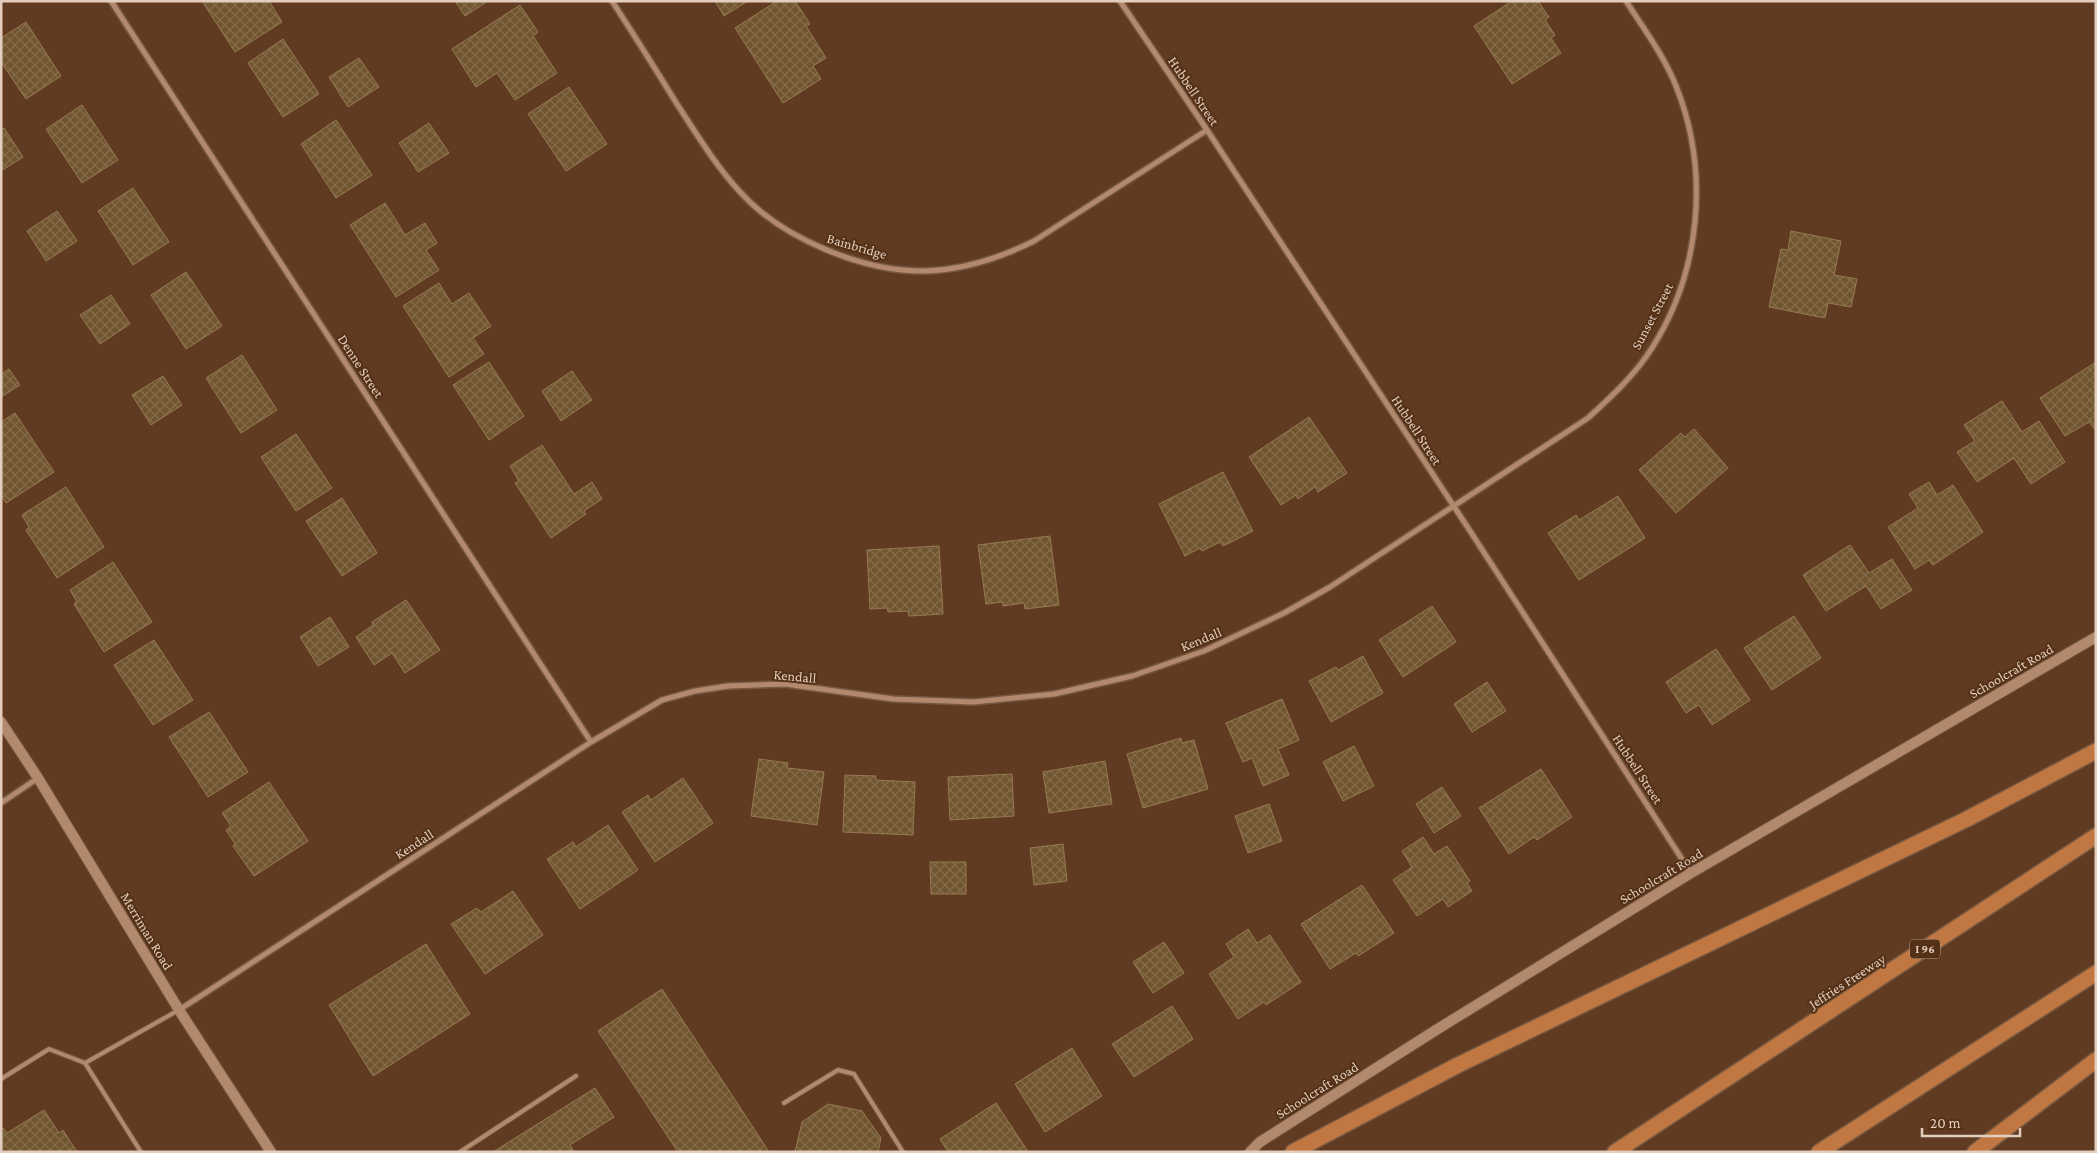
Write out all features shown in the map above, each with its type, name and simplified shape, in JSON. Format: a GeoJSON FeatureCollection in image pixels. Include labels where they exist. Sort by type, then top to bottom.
{"type":"FeatureCollection","features":[{"type":"Feature","properties":{"kind":"highway"},"geometry":{"type":"LineString","coordinates":[[1293,1152],[1458,1065],[1967,819],[2096,751]]}},
{"type":"Feature","properties":{"kind":"highway","name":"Jeffries Freeway"},"geometry":{"type":"LineString","coordinates":[[1615,1152],[2096,836]]}},
{"type":"Feature","properties":{"kind":"highway"},"geometry":{"type":"LineString","coordinates":[[1819,1152],[2096,972]]}},
{"type":"Feature","properties":{"kind":"highway"},"geometry":{"type":"LineString","coordinates":[[1975,1152],[2096,1060]]}},
{"type":"Feature","properties":{"kind":"main road","name":"Schoolcraft Road"},"geometry":{"type":"LineString","coordinates":[[1250,1152],[1260,1142],[1436,1030],[1691,873],[2096,637]]}},
{"type":"Feature","properties":{"kind":"main road","name":"Merriman Road"},"geometry":{"type":"LineString","coordinates":[[1,722],[38,778],[179,1010],[271,1152]]}},
{"type":"Feature","properties":{"kind":"street","name":"Denne Street"},"geometry":{"type":"LineString","coordinates":[[111,1],[591,742]]}},
{"type":"Feature","properties":{"kind":"street","name":"Bainbridge"},"geometry":{"type":"LineString","coordinates":[[612,1],[710,156],[742,195],[781,226],[807,242],[832,253],[878,266],[925,271],[973,265],[1009,254],[1034,241],[1207,130]]}},
{"type":"Feature","properties":{"kind":"street","name":"Hubbell Street"},"geometry":{"type":"LineString","coordinates":[[1120,1],[1453,505],[1691,873]]}},
{"type":"Feature","properties":{"kind":"street","name":"Sunset Street"},"geometry":{"type":"LineString","coordinates":[[1453,505],[1588,418],[1619,389],[1652,348],[1676,301],[1684,279],[1693,241],[1697,188],[1695,157],[1689,126],[1676,86],[1662,56],[1626,1]]}},
{"type":"Feature","properties":{"kind":"street","name":"Kendall"},"geometry":{"type":"LineString","coordinates":[[179,1010],[591,742],[662,700],[695,691],[728,686],[785,684],[893,700],[974,702],[1054,694],[1132,676],[1204,651],[1284,613],[1330,586],[1453,505]]}},
{"type":"Feature","properties":{"kind":"street"},"geometry":{"type":"LineString","coordinates":[[1,803],[38,778]]}},
{"type":"Feature","properties":{"kind":"lane"},"geometry":{"type":"LineString","coordinates":[[85,1063],[179,1010]]}},
{"type":"Feature","properties":{"kind":"lane"},"geometry":{"type":"LineString","coordinates":[[1,1079],[49,1049],[85,1063],[140,1152]]}},
{"type":"Feature","properties":{"kind":"lane"},"geometry":{"type":"LineString","coordinates":[[784,1103],[838,1070],[854,1074],[903,1152]]}},
{"type":"Feature","properties":{"kind":"lane"},"geometry":{"type":"LineString","coordinates":[[460,1152],[576,1076]]}},
{"type":"Feature","properties":{"kind":"building"},"geometry":{"type":"Polygon","coordinates":[[[202,1],[269,1],[282,22],[235,52],[202,1]]]}},
{"type":"Feature","properties":{"kind":"building"},"geometry":{"type":"Polygon","coordinates":[[[455,1],[488,1],[465,16],[455,1]]]}},
{"type":"Feature","properties":{"kind":"building"},"geometry":{"type":"Polygon","coordinates":[[[715,1],[748,1],[724,16],[715,1]]]}},
{"type":"Feature","properties":{"kind":"building"},"geometry":{"type":"Polygon","coordinates":[[[777,1],[795,1],[810,24],[806,26],[826,58],[813,66],[821,79],[783,103],[735,28],[777,1]]]}},
{"type":"Feature","properties":{"kind":"building"},"geometry":{"type":"Polygon","coordinates":[[[1512,1],[1538,1],[1549,17],[1545,20],[1555,35],[1551,38],[1561,53],[1512,84],[1474,26],[1512,1]]]}},
{"type":"Feature","properties":{"kind":"building"},"geometry":{"type":"Polygon","coordinates":[[[520,5],[538,32],[533,36],[557,73],[515,100],[497,73],[476,87],[452,49],[520,5]]]}},
{"type":"Feature","properties":{"kind":"building"},"geometry":{"type":"Polygon","coordinates":[[[26,22],[61,76],[26,99],[1,62],[1,38],[26,22]]]}},
{"type":"Feature","properties":{"kind":"building"},"geometry":{"type":"Polygon","coordinates":[[[283,39],[319,94],[283,117],[248,63],[283,39]]]}},
{"type":"Feature","properties":{"kind":"building"},"geometry":{"type":"Polygon","coordinates":[[[359,58],[379,87],[348,107],[329,77],[359,58]]]}},
{"type":"Feature","properties":{"kind":"building"},"geometry":{"type":"Polygon","coordinates":[[[569,87],[607,144],[566,171],[528,114],[569,87]]]}},
{"type":"Feature","properties":{"kind":"building"},"geometry":{"type":"Polygon","coordinates":[[[82,105],[118,160],[82,183],[46,129],[82,105]]]}},
{"type":"Feature","properties":{"kind":"building"},"geometry":{"type":"Polygon","coordinates":[[[336,120],[372,175],[336,198],[301,144],[336,120]]]}},
{"type":"Feature","properties":{"kind":"building"},"geometry":{"type":"Polygon","coordinates":[[[429,123],[449,153],[418,172],[399,143],[429,123]]]}},
{"type":"Feature","properties":{"kind":"building"},"geometry":{"type":"Polygon","coordinates":[[[4,128],[23,157],[1,171],[1,129],[4,128]]]}},
{"type":"Feature","properties":{"kind":"building"},"geometry":{"type":"Polygon","coordinates":[[[133,188],[169,242],[133,265],[98,211],[133,188]]]}},
{"type":"Feature","properties":{"kind":"building"},"geometry":{"type":"Polygon","coordinates":[[[385,203],[405,235],[425,223],[437,243],[426,250],[439,270],[396,297],[350,225],[385,203]]]}},
{"type":"Feature","properties":{"kind":"building"},"geometry":{"type":"Polygon","coordinates":[[[57,211],[77,241],[46,261],[27,231],[57,211]]]}},
{"type":"Feature","properties":{"kind":"building"},"geometry":{"type":"Polygon","coordinates":[[[1791,231],[1841,241],[1834,275],[1857,279],[1851,307],[1828,303],[1825,318],[1769,307],[1781,249],[1788,250],[1791,231]]]}},
{"type":"Feature","properties":{"kind":"building"},"geometry":{"type":"Polygon","coordinates":[[[186,272],[222,326],[186,349],[151,295],[186,272]]]}},
{"type":"Feature","properties":{"kind":"building"},"geometry":{"type":"Polygon","coordinates":[[[439,283],[452,304],[469,293],[491,326],[473,338],[484,354],[449,377],[403,306],[439,283]]]}},
{"type":"Feature","properties":{"kind":"building"},"geometry":{"type":"Polygon","coordinates":[[[111,295],[130,324],[100,344],[80,315],[111,295]]]}},
{"type":"Feature","properties":{"kind":"building"},"geometry":{"type":"Polygon","coordinates":[[[242,355],[277,410],[241,433],[206,378],[242,355]]]}},
{"type":"Feature","properties":{"kind":"building"},"geometry":{"type":"Polygon","coordinates":[[[489,362],[524,416],[489,440],[453,385],[489,362]]]}},
{"type":"Feature","properties":{"kind":"building"},"geometry":{"type":"Polygon","coordinates":[[[2096,362],[2096,431],[2089,422],[2065,436],[2040,398],[2096,362]]]}},
{"type":"Feature","properties":{"kind":"building"},"geometry":{"type":"Polygon","coordinates":[[[9,369],[20,385],[1,397],[1,374],[9,369]]]}},
{"type":"Feature","properties":{"kind":"building"},"geometry":{"type":"Polygon","coordinates":[[[572,371],[592,400],[561,421],[542,391],[572,371]]]}},
{"type":"Feature","properties":{"kind":"building"},"geometry":{"type":"Polygon","coordinates":[[[163,376],[182,405],[151,425],[132,395],[163,376]]]}},
{"type":"Feature","properties":{"kind":"building"},"geometry":{"type":"Polygon","coordinates":[[[2002,401],[2022,432],[2039,421],[2065,462],[2031,484],[2014,458],[1977,482],[1957,452],[1975,441],[1964,425],[2002,401]]]}},
{"type":"Feature","properties":{"kind":"building"},"geometry":{"type":"Polygon","coordinates":[[[15,413],[54,472],[6,503],[1,495],[1,422],[15,413]]]}},
{"type":"Feature","properties":{"kind":"building"},"geometry":{"type":"Polygon","coordinates":[[[1309,417],[1347,473],[1318,492],[1315,487],[1298,499],[1296,495],[1281,505],[1249,457],[1309,417]]]}},
{"type":"Feature","properties":{"kind":"building"},"geometry":{"type":"Polygon","coordinates":[[[1694,429],[1728,468],[1676,513],[1639,470],[1681,433],[1685,437],[1694,429]]]}},
{"type":"Feature","properties":{"kind":"building"},"geometry":{"type":"Polygon","coordinates":[[[296,434],[332,488],[296,511],[261,457],[296,434]]]}},
{"type":"Feature","properties":{"kind":"building"},"geometry":{"type":"Polygon","coordinates":[[[542,445],[574,494],[592,482],[602,499],[584,511],[586,514],[551,538],[515,483],[519,481],[510,466],[542,445]]]}},
{"type":"Feature","properties":{"kind":"building"},"geometry":{"type":"Polygon","coordinates":[[[1223,472],[1253,531],[1223,546],[1220,542],[1202,551],[1200,548],[1185,556],[1159,504],[1223,472]]]}},
{"type":"Feature","properties":{"kind":"building"},"geometry":{"type":"Polygon","coordinates":[[[1929,482],[1937,495],[1953,485],[1983,532],[1933,565],[1929,560],[1915,569],[1888,527],[1918,508],[1909,494],[1929,482]]]}},
{"type":"Feature","properties":{"kind":"building"},"geometry":{"type":"Polygon","coordinates":[[[66,487],[104,547],[57,578],[26,530],[29,527],[22,515],[66,487]]]}},
{"type":"Feature","properties":{"kind":"building"},"geometry":{"type":"Polygon","coordinates":[[[1618,496],[1645,538],[1579,580],[1548,533],[1576,515],[1579,520],[1618,496]]]}},
{"type":"Feature","properties":{"kind":"building"},"geometry":{"type":"Polygon","coordinates":[[[342,498],[377,553],[342,576],[306,521],[342,498]]]}},
{"type":"Feature","properties":{"kind":"building"},"geometry":{"type":"Polygon","coordinates":[[[1050,536],[1059,605],[1025,609],[1024,603],[1003,606],[1003,602],[986,604],[978,545],[1050,536]]]}},
{"type":"Feature","properties":{"kind":"building"},"geometry":{"type":"Polygon","coordinates":[[[1850,545],[1869,573],[1892,559],[1912,590],[1881,609],[1866,586],[1826,611],[1803,575],[1850,545]]]}},
{"type":"Feature","properties":{"kind":"building"},"geometry":{"type":"Polygon","coordinates":[[[939,546],[943,614],[909,616],[908,611],[888,612],[887,608],[870,609],[867,550],[939,546]]]}},
{"type":"Feature","properties":{"kind":"building"},"geometry":{"type":"Polygon","coordinates":[[[113,562],[152,622],[104,652],[74,604],[77,602],[70,590],[113,562]]]}},
{"type":"Feature","properties":{"kind":"building"},"geometry":{"type":"Polygon","coordinates":[[[406,600],[440,650],[405,673],[392,653],[374,665],[356,637],[373,625],[372,622],[406,600]]]}},
{"type":"Feature","properties":{"kind":"building"},"geometry":{"type":"Polygon","coordinates":[[[1432,606],[1456,642],[1403,677],[1379,640],[1432,606]]]}},
{"type":"Feature","properties":{"kind":"building"},"geometry":{"type":"Polygon","coordinates":[[[1794,616],[1821,658],[1772,690],[1744,648],[1794,616]]]}},
{"type":"Feature","properties":{"kind":"building"},"geometry":{"type":"Polygon","coordinates":[[[330,617],[349,647],[318,666],[300,637],[330,617]]]}},
{"type":"Feature","properties":{"kind":"building"},"geometry":{"type":"Polygon","coordinates":[[[154,640],[193,700],[153,725],[114,665],[154,640]]]}},
{"type":"Feature","properties":{"kind":"building"},"geometry":{"type":"Polygon","coordinates":[[[1716,649],[1750,700],[1712,725],[1699,705],[1686,713],[1666,682],[1716,649]]]}},
{"type":"Feature","properties":{"kind":"building"},"geometry":{"type":"Polygon","coordinates":[[[1363,656],[1383,693],[1331,722],[1309,681],[1336,667],[1338,670],[1363,656]]]}},
{"type":"Feature","properties":{"kind":"building"},"geometry":{"type":"Polygon","coordinates":[[[1487,682],[1506,711],[1472,732],[1454,704],[1487,682]]]}},
{"type":"Feature","properties":{"kind":"building"},"geometry":{"type":"Polygon","coordinates":[[[1282,699],[1299,740],[1278,749],[1289,775],[1263,786],[1252,758],[1243,762],[1226,723],[1282,699]]]}},
{"type":"Feature","properties":{"kind":"building"},"geometry":{"type":"Polygon","coordinates":[[[209,712],[248,772],[208,797],[169,737],[209,712]]]}},
{"type":"Feature","properties":{"kind":"building"},"geometry":{"type":"Polygon","coordinates":[[[1181,738],[1182,743],[1194,740],[1208,789],[1143,808],[1127,754],[1181,738]]]}},
{"type":"Feature","properties":{"kind":"building"},"geometry":{"type":"Polygon","coordinates":[[[1354,746],[1374,786],[1343,801],[1323,762],[1354,746]]]}},
{"type":"Feature","properties":{"kind":"building"},"geometry":{"type":"Polygon","coordinates":[[[759,759],[788,763],[787,768],[824,772],[817,825],[751,816],[759,759]]]}},
{"type":"Feature","properties":{"kind":"building"},"geometry":{"type":"Polygon","coordinates":[[[1105,761],[1112,804],[1049,813],[1043,772],[1105,761]]]}},
{"type":"Feature","properties":{"kind":"building"},"geometry":{"type":"Polygon","coordinates":[[[1541,769],[1572,817],[1537,840],[1534,837],[1509,854],[1479,808],[1541,769]]]}},
{"type":"Feature","properties":{"kind":"building"},"geometry":{"type":"Polygon","coordinates":[[[1012,774],[1014,816],[950,820],[948,777],[1012,774]]]}},
{"type":"Feature","properties":{"kind":"building"},"geometry":{"type":"Polygon","coordinates":[[[845,775],[876,776],[875,780],[915,782],[913,835],[843,832],[845,775]]]}},
{"type":"Feature","properties":{"kind":"building"},"geometry":{"type":"Polygon","coordinates":[[[683,778],[713,823],[655,862],[622,812],[648,795],[651,800],[683,778]]]}},
{"type":"Feature","properties":{"kind":"building"},"geometry":{"type":"Polygon","coordinates":[[[269,782],[308,841],[254,876],[233,846],[235,844],[226,830],[231,826],[222,813],[269,782]]]}},
{"type":"Feature","properties":{"kind":"building"},"geometry":{"type":"Polygon","coordinates":[[[1442,787],[1461,816],[1434,833],[1416,804],[1442,787]]]}},
{"type":"Feature","properties":{"kind":"building"},"geometry":{"type":"Polygon","coordinates":[[[1269,804],[1282,841],[1248,853],[1235,816],[1269,804]]]}},
{"type":"Feature","properties":{"kind":"building"},"geometry":{"type":"Polygon","coordinates":[[[608,825],[638,870],[580,909],[547,859],[573,842],[576,847],[608,825]]]}},
{"type":"Feature","properties":{"kind":"building"},"geometry":{"type":"Polygon","coordinates":[[[1423,837],[1434,854],[1447,846],[1470,881],[1467,883],[1472,891],[1448,907],[1443,899],[1417,916],[1393,880],[1412,867],[1402,851],[1423,837]]]}},
{"type":"Feature","properties":{"kind":"building"},"geometry":{"type":"Polygon","coordinates":[[[1063,844],[1067,881],[1034,885],[1030,848],[1063,844]]]}},
{"type":"Feature","properties":{"kind":"building"},"geometry":{"type":"Polygon","coordinates":[[[930,862],[966,862],[966,894],[931,894],[930,862]]]}},
{"type":"Feature","properties":{"kind":"building"},"geometry":{"type":"Polygon","coordinates":[[[1362,885],[1394,933],[1358,956],[1356,953],[1330,969],[1301,924],[1362,885]]]}},
{"type":"Feature","properties":{"kind":"building"},"geometry":{"type":"Polygon","coordinates":[[[513,891],[543,935],[485,974],[451,924],[477,908],[481,912],[513,891]]]}},
{"type":"Feature","properties":{"kind":"building"},"geometry":{"type":"Polygon","coordinates":[[[1248,929],[1257,943],[1270,935],[1301,982],[1266,1005],[1264,1002],[1238,1019],[1209,974],[1234,957],[1226,944],[1248,929]]]}},
{"type":"Feature","properties":{"kind":"building"},"geometry":{"type":"Polygon","coordinates":[[[1164,942],[1184,973],[1153,993],[1133,962],[1164,942]]]}},
{"type":"Feature","properties":{"kind":"building"},"geometry":{"type":"Polygon","coordinates":[[[426,944],[470,1014],[373,1076],[329,1005],[426,944]]]}},
{"type":"Feature","properties":{"kind":"building"},"geometry":{"type":"Polygon","coordinates":[[[662,989],[769,1152],[678,1152],[598,1031],[662,989]]]}},
{"type":"Feature","properties":{"kind":"building"},"geometry":{"type":"Polygon","coordinates":[[[1172,1006],[1193,1039],[1134,1077],[1112,1044],[1172,1006]]]}},
{"type":"Feature","properties":{"kind":"building"},"geometry":{"type":"Polygon","coordinates":[[[1072,1048],[1102,1096],[1045,1132],[1015,1084],[1072,1048]]]}},
{"type":"Feature","properties":{"kind":"building"},"geometry":{"type":"Polygon","coordinates":[[[595,1088],[614,1117],[570,1145],[574,1152],[493,1152],[595,1088]]]}},
{"type":"Feature","properties":{"kind":"building"},"geometry":{"type":"Polygon","coordinates":[[[996,1103],[1027,1150],[1024,1152],[948,1152],[940,1139],[996,1103]]]}},
{"type":"Feature","properties":{"kind":"building"},"geometry":{"type":"Polygon","coordinates":[[[828,1104],[862,1111],[881,1138],[878,1152],[795,1152],[802,1122],[828,1104]]]}},
{"type":"Feature","properties":{"kind":"building"},"geometry":{"type":"Polygon","coordinates":[[[44,1110],[59,1133],[63,1130],[77,1152],[1,1152],[1,1130],[3,1128],[7,1133],[44,1110]]]}}]}
